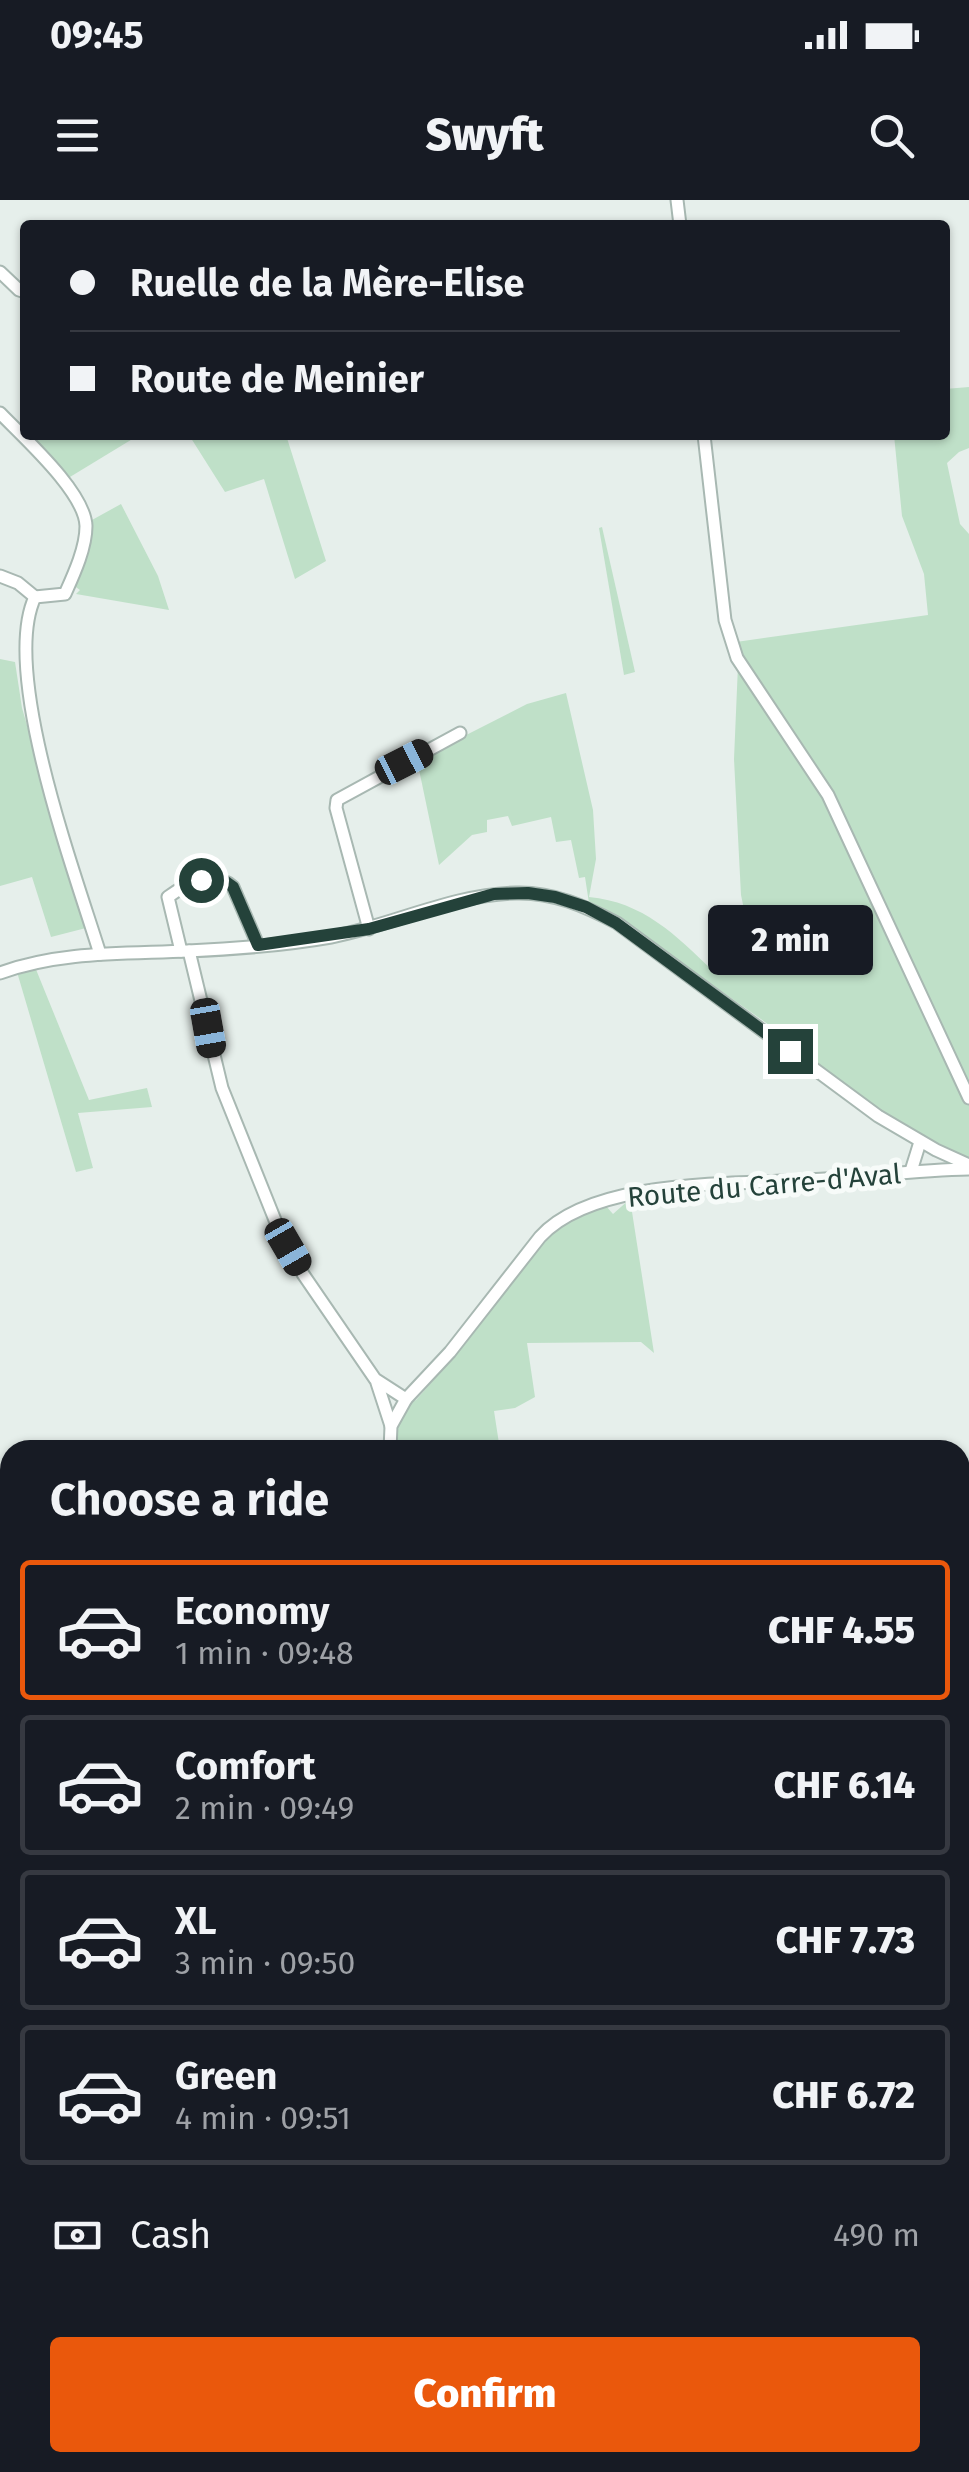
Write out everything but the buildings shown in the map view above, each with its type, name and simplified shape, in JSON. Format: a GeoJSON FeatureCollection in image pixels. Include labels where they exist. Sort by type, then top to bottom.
{"type":"FeatureCollection","features":[{"type":"Feature","properties":{"kind":"street"},"geometry":{"type":"LineString","coordinates":[[0,272],[20,290]]}},
{"type":"Feature","properties":{"kind":"street"},"geometry":{"type":"LineString","coordinates":[[0,413],[20,435]]}},
{"type":"Feature","properties":{"kind":"street"},"geometry":{"type":"LineString","coordinates":[[0,576],[18,582],[34,597],[64,594],[82,550],[85,518],[70,490],[25,440]]}},
{"type":"Feature","properties":{"kind":"street"},"geometry":{"type":"LineString","coordinates":[[705,440],[728,637],[737,658],[828,795],[969,1098]]}},
{"type":"Feature","properties":{"kind":"street"},"geometry":{"type":"LineString","coordinates":[[34,597],[22,632],[27,709],[55,814],[100,954]]}},
{"type":"Feature","properties":{"kind":"street"},"geometry":{"type":"LineString","coordinates":[[369,929],[337,800],[460,733]]}},
{"type":"Feature","properties":{"kind":"street"},"geometry":{"type":"LineString","coordinates":[[258,945],[233,887],[225,880],[194,881],[168,898],[222,1088],[277,1226],[303,1274],[375,1379],[392,1426],[391,1440]]}},
{"type":"Feature","properties":{"kind":"street"},"geometry":{"type":"LineString","coordinates":[[0,973],[52,958],[258,945],[369,929],[494,894],[542,894],[586,907],[635,935],[866,1107],[920,1142],[969,1167]]}},
{"type":"Feature","properties":{"kind":"street"},"geometry":{"type":"LineString","coordinates":[[911,1170],[920,1142]]}},
{"type":"Feature","properties":{"kind":"street","name":"Route du Carre-d'Aval"},"geometry":{"type":"LineString","coordinates":[[392,1426],[406,1399],[450,1352],[540,1237],[571,1211],[670,1189],[969,1167]]}},
{"type":"Feature","properties":{"kind":"street"},"geometry":{"type":"LineString","coordinates":[[375,1379],[406,1399]]}},
{"type":"Feature","properties":{"kind":"green space"},"geometry":{"type":"Polygon","coordinates":[[[969,387],[969,448],[947,463],[960,524],[969,534],[969,1088],[830,791],[739,653],[736,642],[928,615],[924,574],[902,516],[894,440],[950,440],[950,389],[969,387]]]}},
{"type":"Feature","properties":{"kind":"green space"},"geometry":{"type":"Polygon","coordinates":[[[31,440],[131,440],[65,480],[31,440]]]}},
{"type":"Feature","properties":{"kind":"green space"},"geometry":{"type":"Polygon","coordinates":[[[192,440],[288,440],[326,561],[295,579],[264,479],[225,492],[192,440]]]}},
{"type":"Feature","properties":{"kind":"green space"},"geometry":{"type":"Polygon","coordinates":[[[121,504],[158,576],[169,610],[76,594],[80,590],[73,585],[92,520],[121,504]]]}},
{"type":"Feature","properties":{"kind":"green space"},"geometry":{"type":"Polygon","coordinates":[[[602,527],[635,672],[624,675],[599,528],[602,527]]]}},
{"type":"Feature","properties":{"kind":"green space"},"geometry":{"type":"Polygon","coordinates":[[[0,659],[15,662],[22,708],[86,928],[51,937],[32,877],[0,886],[0,659]]]}},
{"type":"Feature","properties":{"kind":"green space"},"geometry":{"type":"Polygon","coordinates":[[[738,665],[824,793],[969,1105],[969,1158],[925,1139],[885,1114],[799,1051],[791,1032],[779,1032],[621,920],[589,903],[585,877],[579,878],[571,840],[556,842],[551,817],[512,826],[508,816],[487,820],[487,832],[472,835],[439,865],[417,760],[527,704],[566,693],[593,810],[596,859],[589,897],[642,913],[672,933],[713,971],[756,967],[741,895],[734,759],[738,665]]]}},
{"type":"Feature","properties":{"kind":"green space"},"geometry":{"type":"Polygon","coordinates":[[[35,967],[89,1100],[147,1088],[152,1107],[78,1113],[93,1168],[76,1172],[17,972],[35,967]]]}},
{"type":"Feature","properties":{"kind":"green space"},"geometry":{"type":"Polygon","coordinates":[[[630,1199],[654,1353],[641,1342],[527,1343],[535,1397],[515,1408],[494,1411],[498,1440],[397,1440],[406,1405],[416,1400],[466,1343],[555,1226],[606,1206],[613,1214],[630,1199]]]}},
{"type":"Feature","properties":{"kind":"route"},"geometry":{"type":"LineString","coordinates":[[201,880],[222,879],[233,887],[258,945],[369,929],[494,894],[555,897],[616,923],[790,1051]]}}]}
